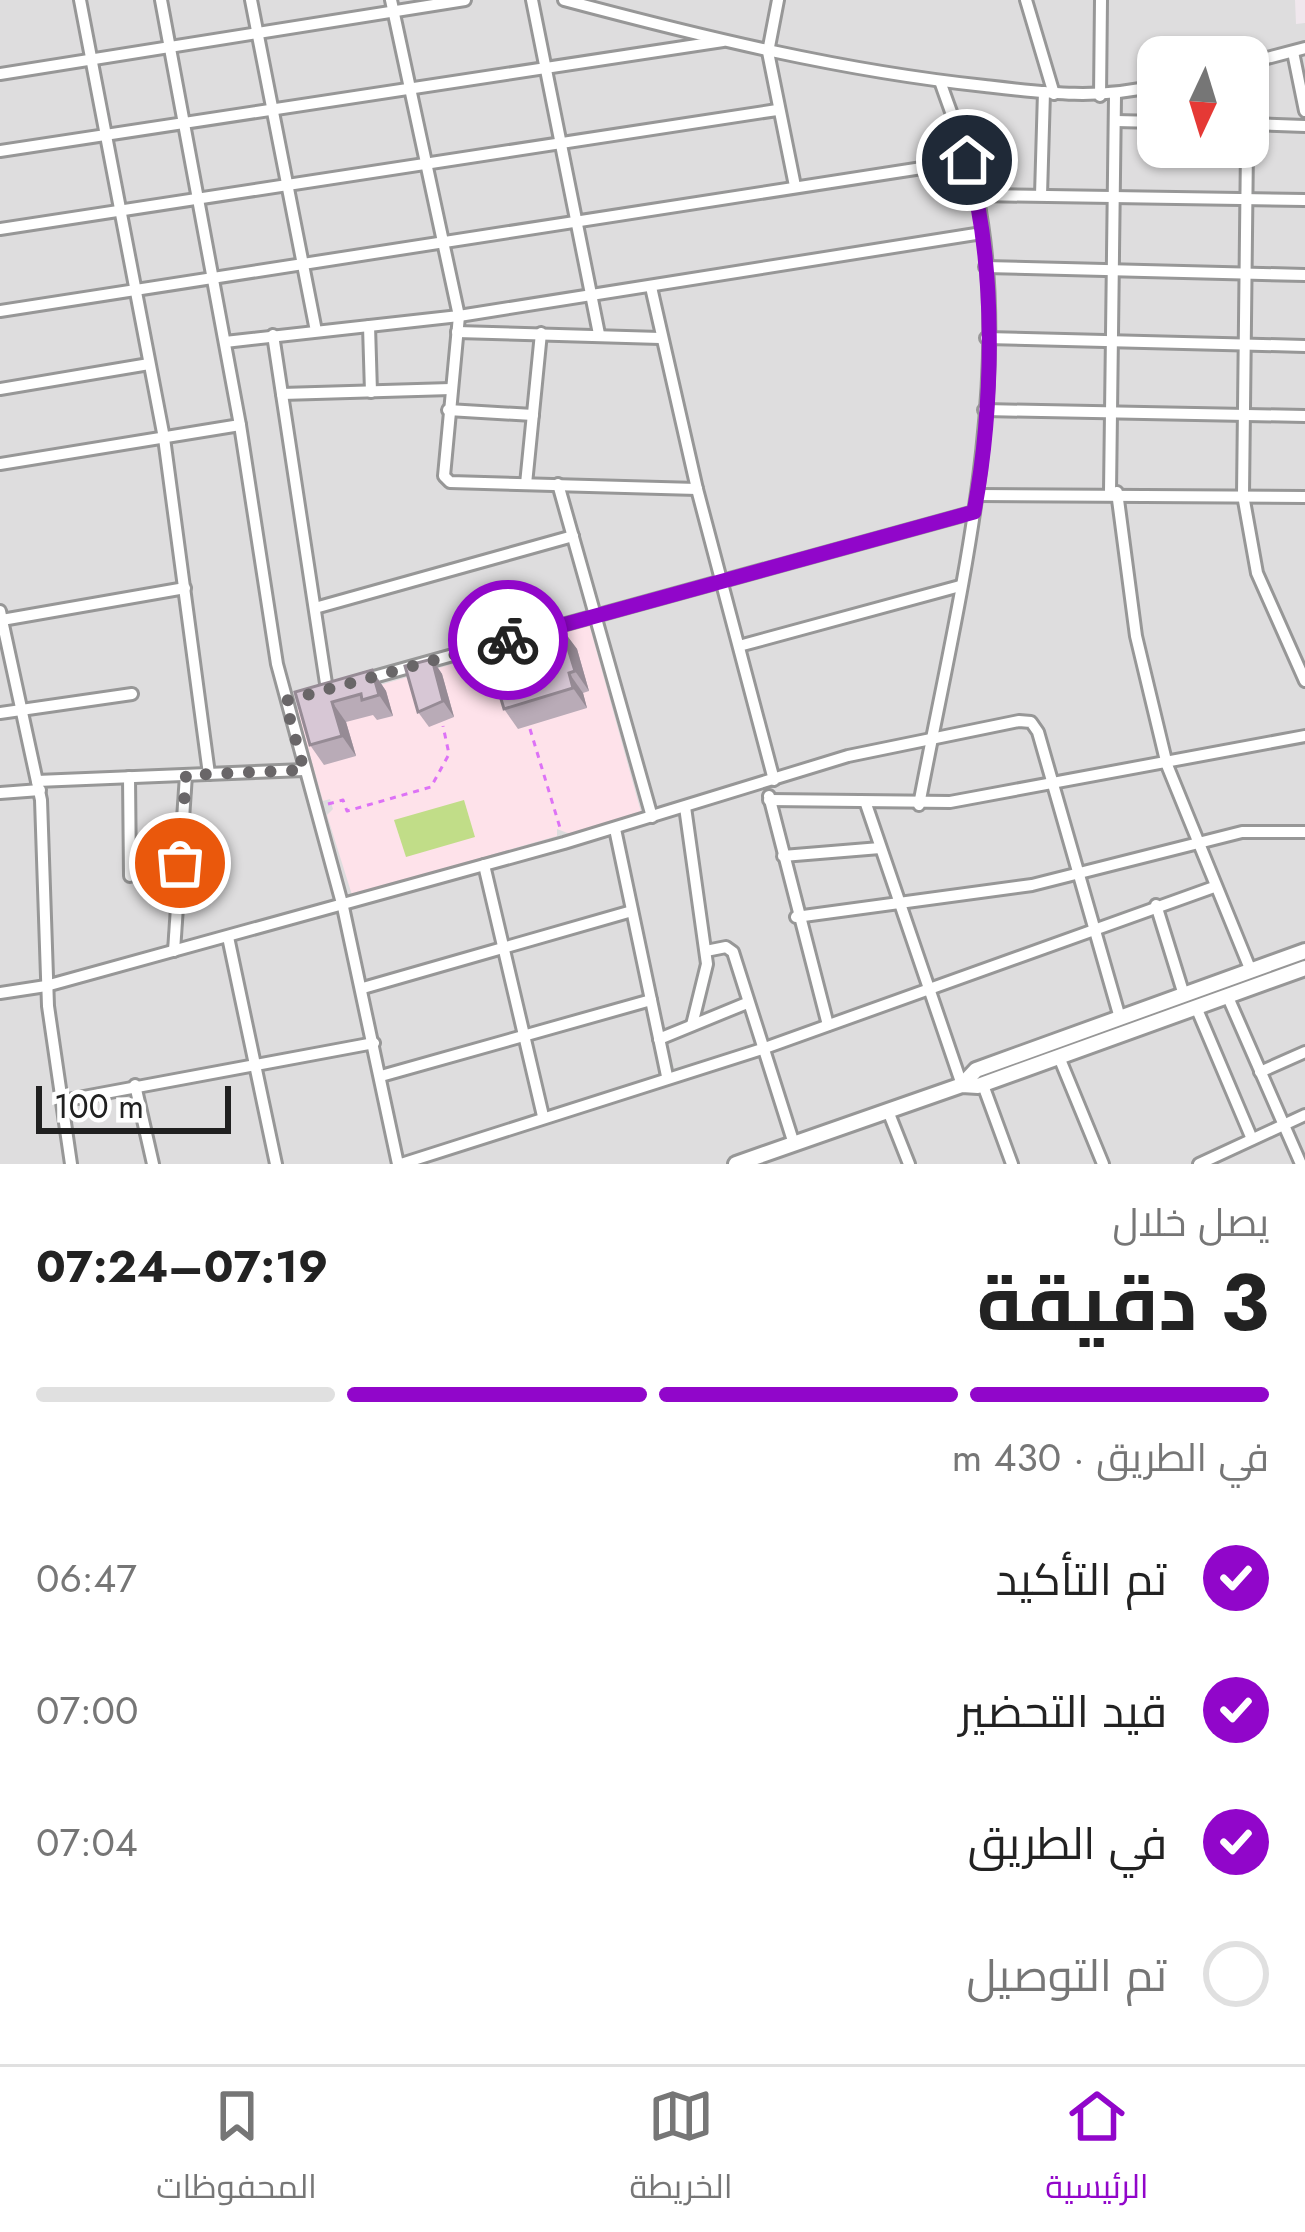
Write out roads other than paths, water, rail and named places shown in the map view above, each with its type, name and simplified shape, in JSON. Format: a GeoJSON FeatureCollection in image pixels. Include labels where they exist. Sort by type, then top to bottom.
{"type":"FeatureCollection","features":[{"type":"Feature","properties":{"kind":"street"},"geometry":{"type":"LineString","coordinates":[[80,0],[164,438],[209,774]]}},
{"type":"Feature","properties":{"kind":"street"},"geometry":{"type":"LineString","coordinates":[[160,0],[240,425],[285,701],[363,988],[399,1164],[763,1049],[1214,887]]}},
{"type":"Feature","properties":{"kind":"street"},"geometry":{"type":"LineString","coordinates":[[251,0],[316,331]]}},
{"type":"Feature","properties":{"kind":"street"},"geometry":{"type":"LineString","coordinates":[[0,74],[392,6],[465,0]]}},
{"type":"Feature","properties":{"kind":"street"},"geometry":{"type":"LineString","coordinates":[[532,0],[599,334]]}},
{"type":"Feature","properties":{"kind":"street"},"geometry":{"type":"LineString","coordinates":[[563,0],[768,52],[940,81],[1049,93],[1115,96],[1137,90]]}},
{"type":"Feature","properties":{"kind":"street"},"geometry":{"type":"LineString","coordinates":[[778,0],[768,52],[795,186]]}},
{"type":"Feature","properties":{"kind":"street"},"geometry":{"type":"LineString","coordinates":[[1026,0],[1049,93],[1041,195]]}},
{"type":"Feature","properties":{"kind":"street"},"geometry":{"type":"LineString","coordinates":[[1100,95],[1101,0]]}},
{"type":"Feature","properties":{"kind":"street"},"geometry":{"type":"LineString","coordinates":[[392,6],[459,316],[446,480],[697,488]]}},
{"type":"Feature","properties":{"kind":"street"},"geometry":{"type":"LineString","coordinates":[[0,151],[723,41]]}},
{"type":"Feature","properties":{"kind":"street"},"geometry":{"type":"LineString","coordinates":[[1269,58],[1299,50],[1305,111]]}},
{"type":"Feature","properties":{"kind":"street"},"geometry":{"type":"LineString","coordinates":[[919,806],[977,495],[984,410],[982,233],[967,160],[940,81]]}},
{"type":"Feature","properties":{"kind":"street"},"geometry":{"type":"LineString","coordinates":[[1115,96],[1113,492],[1136,636],[1167,765],[1250,971]]}},
{"type":"Feature","properties":{"kind":"street"},"geometry":{"type":"LineString","coordinates":[[0,230],[777,110]]}},
{"type":"Feature","properties":{"kind":"street"},"geometry":{"type":"LineString","coordinates":[[1116,121],[1137,122]]}},
{"type":"Feature","properties":{"kind":"street"},"geometry":{"type":"LineString","coordinates":[[1269,125],[1305,126]]}},
{"type":"Feature","properties":{"kind":"street"},"geometry":{"type":"LineString","coordinates":[[0,311],[302,260],[967,160]]}},
{"type":"Feature","properties":{"kind":"street"},"geometry":{"type":"LineString","coordinates":[[1247,168],[1244,495],[1257,573],[1305,680]]}},
{"type":"Feature","properties":{"kind":"street"},"geometry":{"type":"LineString","coordinates":[[976,195],[1305,200]]}},
{"type":"Feature","properties":{"kind":"street"},"geometry":{"type":"LineString","coordinates":[[225,342],[591,297],[982,233]]}},
{"type":"Feature","properties":{"kind":"street"},"geometry":{"type":"LineString","coordinates":[[985,266],[1305,275]]}},
{"type":"Feature","properties":{"kind":"street"},"geometry":{"type":"LineString","coordinates":[[651,286],[660,338],[739,646],[796,917],[828,1025]]}},
{"type":"Feature","properties":{"kind":"street"},"geometry":{"type":"LineString","coordinates":[[369,326],[371,392]]}},
{"type":"Feature","properties":{"kind":"street"},"geometry":{"type":"LineString","coordinates":[[457,332],[660,338]]}},
{"type":"Feature","properties":{"kind":"street"},"geometry":{"type":"LineString","coordinates":[[526,484],[542,334]]}},
{"type":"Feature","properties":{"kind":"street"},"geometry":{"type":"LineString","coordinates":[[273,335],[327,690]]}},
{"type":"Feature","properties":{"kind":"street"},"geometry":{"type":"LineString","coordinates":[[986,338],[1305,346]]}},
{"type":"Feature","properties":{"kind":"street"},"geometry":{"type":"LineString","coordinates":[[0,389],[149,364]]}},
{"type":"Feature","properties":{"kind":"street"},"geometry":{"type":"LineString","coordinates":[[282,394],[451,389]]}},
{"type":"Feature","properties":{"kind":"street"},"geometry":{"type":"LineString","coordinates":[[448,410],[533,415]]}},
{"type":"Feature","properties":{"kind":"street"},"geometry":{"type":"LineString","coordinates":[[984,410],[1305,416]]}},
{"type":"Feature","properties":{"kind":"street"},"geometry":{"type":"LineString","coordinates":[[0,464],[240,425]]}},
{"type":"Feature","properties":{"kind":"street"},"geometry":{"type":"LineString","coordinates":[[558,484],[652,817]]}},
{"type":"Feature","properties":{"kind":"street"},"geometry":{"type":"LineString","coordinates":[[977,495],[1113,492],[1305,497]]}},
{"type":"Feature","properties":{"kind":"street"},"geometry":{"type":"LineString","coordinates":[[285,701],[974,512]]}},
{"type":"Feature","properties":{"kind":"street"},"geometry":{"type":"LineString","coordinates":[[315,608],[573,536]]}},
{"type":"Feature","properties":{"kind":"street"},"geometry":{"type":"LineString","coordinates":[[739,646],[960,586]]}},
{"type":"Feature","properties":{"kind":"street"},"geometry":{"type":"LineString","coordinates":[[71,1164],[46,986],[38,786],[1,624],[184,588]]}},
{"type":"Feature","properties":{"kind":"street"},"geometry":{"type":"LineString","coordinates":[[1291,651],[1305,645]]}},
{"type":"Feature","properties":{"kind":"street"},"geometry":{"type":"LineString","coordinates":[[0,713],[132,694]]}},
{"type":"Feature","properties":{"kind":"street"},"geometry":{"type":"LineString","coordinates":[[0,993],[46,986],[343,907],[932,736],[1031,722],[1120,1018]]}},
{"type":"Feature","properties":{"kind":"street"},"geometry":{"type":"LineString","coordinates":[[770,800],[919,806],[1053,787],[1305,736]]}},
{"type":"Feature","properties":{"kind":"street"},"geometry":{"type":"LineString","coordinates":[[0,793],[129,777],[304,770]]}},
{"type":"Feature","properties":{"kind":"street"},"geometry":{"type":"LineString","coordinates":[[174,951],[186,775]]}},
{"type":"Feature","properties":{"kind":"street"},"geometry":{"type":"LineString","coordinates":[[129,777],[130,876]]}},
{"type":"Feature","properties":{"kind":"street"},"geometry":{"type":"LineString","coordinates":[[866,804],[962,1085]]}},
{"type":"Feature","properties":{"kind":"street"},"geometry":{"type":"LineString","coordinates":[[685,808],[706,952],[706,972],[692,1025]]}},
{"type":"Feature","properties":{"kind":"street"},"geometry":{"type":"LineString","coordinates":[[615,829],[667,1076]]}},
{"type":"Feature","properties":{"kind":"street"},"geometry":{"type":"LineString","coordinates":[[796,917],[1079,876],[1253,830],[1305,832]]}},
{"type":"Feature","properties":{"kind":"street"},"geometry":{"type":"LineString","coordinates":[[783,856],[880,848]]}},
{"type":"Feature","properties":{"kind":"street"},"geometry":{"type":"LineString","coordinates":[[484,865],[543,1116]]}},
{"type":"Feature","properties":{"kind":"street"},"geometry":{"type":"LineString","coordinates":[[1156,905],[1190,1001],[1252,1139]]}},
{"type":"Feature","properties":{"kind":"street"},"geometry":{"type":"LineString","coordinates":[[363,988],[632,911]]}},
{"type":"Feature","properties":{"kind":"street"},"geometry":{"type":"LineString","coordinates":[[228,937],[276,1164]]}},
{"type":"Feature","properties":{"kind":"street"},"geometry":{"type":"LineString","coordinates":[[706,952],[730,948],[794,1144]]}},
{"type":"Feature","properties":{"kind":"street"},"geometry":{"type":"LineString","coordinates":[[736,1164],[962,1085],[983,1084],[1059,1057],[1305,951]]}},
{"type":"Feature","properties":{"kind":"street"},"geometry":{"type":"LineString","coordinates":[[962,1085],[976,1070],[1120,1018],[1303,974]]}},
{"type":"Feature","properties":{"kind":"street"},"geometry":{"type":"LineString","coordinates":[[1227,995],[1301,1164]]}},
{"type":"Feature","properties":{"kind":"street"},"geometry":{"type":"LineString","coordinates":[[381,1076],[651,1000]]}},
{"type":"Feature","properties":{"kind":"street"},"geometry":{"type":"LineString","coordinates":[[659,1039],[747,1003]]}},
{"type":"Feature","properties":{"kind":"street"},"geometry":{"type":"LineString","coordinates":[[62,1101],[374,1043]]}},
{"type":"Feature","properties":{"kind":"street"},"geometry":{"type":"LineString","coordinates":[[1260,1072],[1305,1052]]}},
{"type":"Feature","properties":{"kind":"street"},"geometry":{"type":"LineString","coordinates":[[1059,1057],[1102,1164]]}},
{"type":"Feature","properties":{"kind":"street"},"geometry":{"type":"LineString","coordinates":[[983,1084],[1012,1164]]}},
{"type":"Feature","properties":{"kind":"street"},"geometry":{"type":"LineString","coordinates":[[135,1085],[153,1164]]}},
{"type":"Feature","properties":{"kind":"street"},"geometry":{"type":"LineString","coordinates":[[888,1111],[909,1164]]}},
{"type":"Feature","properties":{"kind":"street"},"geometry":{"type":"LineString","coordinates":[[1199,1164],[1305,1115]]}}]}
